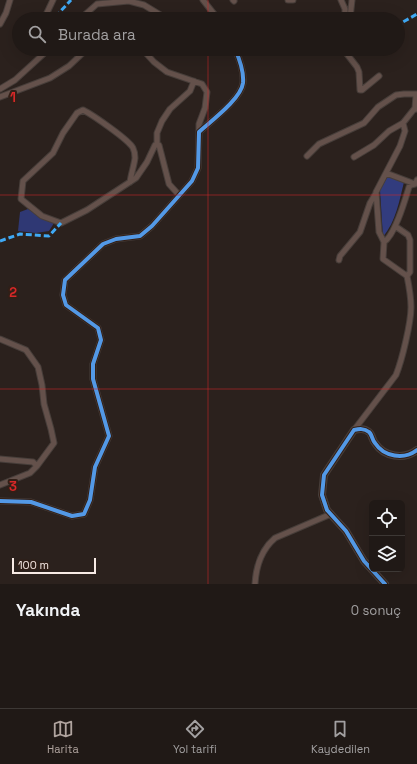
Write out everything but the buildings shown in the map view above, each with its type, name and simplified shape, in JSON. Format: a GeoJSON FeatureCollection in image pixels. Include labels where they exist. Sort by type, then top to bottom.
{"type":"FeatureCollection","features":[{"type":"Feature","properties":{"kind":"street"},"geometry":{"type":"LineString","coordinates":[[0,24],[6,13],[10,0]]}},
{"type":"Feature","properties":{"kind":"street"},"geometry":{"type":"LineString","coordinates":[[47,12],[53,0]]}},
{"type":"Feature","properties":{"kind":"street"},"geometry":{"type":"LineString","coordinates":[[202,0],[212,12]]}},
{"type":"Feature","properties":{"kind":"street"},"geometry":{"type":"LineString","coordinates":[[288,0],[293,0]]}},
{"type":"Feature","properties":{"kind":"street"},"geometry":{"type":"LineString","coordinates":[[340,0],[345,12]]}},
{"type":"Feature","properties":{"kind":"street"},"geometry":{"type":"LineString","coordinates":[[351,12],[352,0]]}},
{"type":"Feature","properties":{"kind":"street"},"geometry":{"type":"LineString","coordinates":[[87,12],[96,4],[129,1],[144,5],[156,12]]}},
{"type":"Feature","properties":{"kind":"street"},"geometry":{"type":"LineString","coordinates":[[0,89],[15,80],[41,56]]}},
{"type":"Feature","properties":{"kind":"street"},"geometry":{"type":"LineString","coordinates":[[0,97],[50,78],[69,66],[80,56]]}},
{"type":"Feature","properties":{"kind":"street"},"geometry":{"type":"LineString","coordinates":[[0,501],[31,502],[72,516],[84,514],[90,500],[95,467],[109,436],[93,379],[93,364],[101,340],[98,328],[66,305],[63,295],[65,280],[103,244],[116,239],[140,236],[152,226],[192,181],[198,168],[199,124],[205,108],[207,92],[202,84],[167,72],[148,56]]}},
{"type":"Feature","properties":{"kind":"street"},"geometry":{"type":"LineString","coordinates":[[199,132],[237,97],[243,83],[238,56]]}},
{"type":"Feature","properties":{"kind":"street"},"geometry":{"type":"LineString","coordinates":[[348,56],[359,72],[360,90],[379,76]]}},
{"type":"Feature","properties":{"kind":"street"},"geometry":{"type":"LineString","coordinates":[[179,195],[169,184],[159,145],[157,145],[157,133],[162,121],[170,109],[190,92],[194,81]]}},
{"type":"Feature","properties":{"kind":"street"},"geometry":{"type":"LineString","coordinates":[[308,156],[319,144],[364,123],[378,107],[396,95],[417,95],[416,109],[403,123],[389,131],[374,145],[354,157]]}},
{"type":"Feature","properties":{"kind":"street"},"geometry":{"type":"LineString","coordinates":[[130,182],[135,157],[133,148],[118,134],[84,110],[78,113],[63,133],[53,153],[23,180],[21,199],[42,216],[62,223],[87,210],[130,182],[136,178],[148,162],[155,145],[157,145]]}},
{"type":"Feature","properties":{"kind":"street"},"geometry":{"type":"LineString","coordinates":[[339,260],[340,256],[360,232],[370,203],[400,146],[405,131],[403,123]]}},
{"type":"Feature","properties":{"kind":"street"},"geometry":{"type":"LineString","coordinates":[[386,173],[416,183]]}},
{"type":"Feature","properties":{"kind":"street"},"geometry":{"type":"LineString","coordinates":[[384,242],[387,240],[395,226],[409,187],[416,183]]}},
{"type":"Feature","properties":{"kind":"street"},"geometry":{"type":"LineString","coordinates":[[376,192],[379,232],[384,242],[383,259],[407,276]]}},
{"type":"Feature","properties":{"kind":"street"},"geometry":{"type":"LineString","coordinates":[[385,584],[364,561],[346,531],[327,510],[322,495],[324,475],[354,430],[396,375],[400,366],[411,308],[407,276],[410,272],[410,240],[408,235],[395,226]]}},
{"type":"Feature","properties":{"kind":"street"},"geometry":{"type":"LineString","coordinates":[[0,339],[26,350],[38,367],[44,404],[54,443],[30,473],[0,485]]}},
{"type":"Feature","properties":{"kind":"street"},"geometry":{"type":"LineString","coordinates":[[354,430],[362,428],[369,432],[375,444],[384,452],[397,456],[411,454],[417,450]]}},
{"type":"Feature","properties":{"kind":"street"},"geometry":{"type":"LineString","coordinates":[[0,459],[33,462],[37,466]]}},
{"type":"Feature","properties":{"kind":"street"},"geometry":{"type":"LineString","coordinates":[[255,584],[256,572],[260,557],[268,544],[275,538],[331,514]]}},
{"type":"Feature","properties":{"kind":"shaded area"},"geometry":{"type":"Polygon","coordinates":[[[388,176],[404,182],[394,218],[383,237],[380,190],[388,176]]]}},
{"type":"Feature","properties":{"kind":"shaded area"},"geometry":{"type":"Polygon","coordinates":[[[28,209],[54,223],[49,231],[36,233],[18,231],[20,212],[28,209]]]}},
{"type":"Feature","properties":{"kind":"marked path"},"geometry":{"type":"LineString","coordinates":[[60,12],[71,0]]}},
{"type":"Feature","properties":{"kind":"marked path"},"geometry":{"type":"LineString","coordinates":[[405,21],[417,14]]}},
{"type":"Feature","properties":{"kind":"marked path"},"geometry":{"type":"LineString","coordinates":[[0,241],[20,234],[49,236],[61,223]]}},
{"type":"Feature","properties":{"kind":"cycle path"},"geometry":{"type":"LineString","coordinates":[[0,501],[31,502],[72,516],[84,514],[90,500],[95,467],[109,436],[93,379],[93,364],[101,340],[98,328],[66,305],[63,295],[65,280],[103,244],[116,239],[140,236],[152,226],[192,181],[198,168],[199,132],[231,103],[241,89],[243,75],[238,56]]}},
{"type":"Feature","properties":{"kind":"cycle path"},"geometry":{"type":"LineString","coordinates":[[385,584],[364,561],[346,531],[327,510],[322,495],[324,475],[354,430],[363,429],[369,432],[379,448],[394,456],[406,455],[417,450]]}}]}
